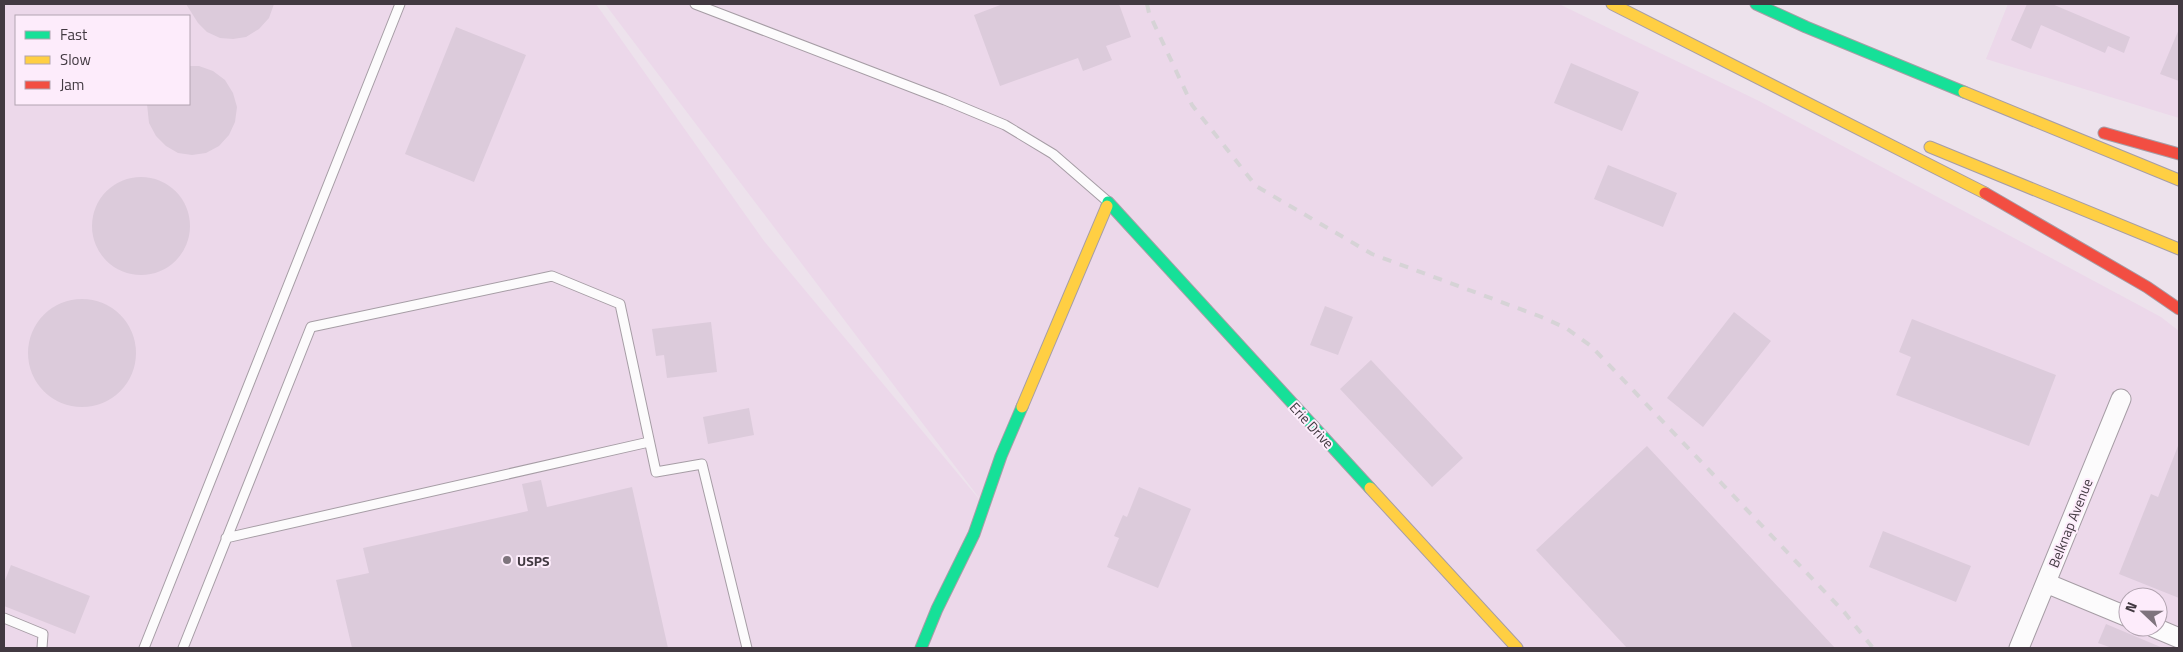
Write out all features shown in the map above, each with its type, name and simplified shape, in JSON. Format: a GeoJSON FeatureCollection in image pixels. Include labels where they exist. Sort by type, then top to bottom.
{"type":"FeatureCollection","features":[{"type":"Feature","properties":{"kind":"main road"},"geometry":{"type":"LineString","coordinates":[[1612,4],[1988,195],[2148,287],[2179,309]]}},
{"type":"Feature","properties":{"kind":"main road"},"geometry":{"type":"LineString","coordinates":[[1756,4],[1806,27],[2179,180]]}},
{"type":"Feature","properties":{"kind":"main road"},"geometry":{"type":"LineString","coordinates":[[1806,27],[2037,109]]}},
{"type":"Feature","properties":{"kind":"main road"},"geometry":{"type":"LineString","coordinates":[[1704,50],[1859,116]]}},
{"type":"Feature","properties":{"kind":"main road"},"geometry":{"type":"LineString","coordinates":[[2092,129],[2179,154]]}},
{"type":"Feature","properties":{"kind":"main road"},"geometry":{"type":"LineString","coordinates":[[1923,144],[2179,249]]}},
{"type":"Feature","properties":{"kind":"main road"},"geometry":{"type":"LineString","coordinates":[[921,648],[937,609],[974,534],[1002,456],[1108,202]]}},
{"type":"Feature","properties":{"kind":"main road","name":"Erie Drive"},"geometry":{"type":"LineString","coordinates":[[1108,202],[1517,648]]}},
{"type":"Feature","properties":{"kind":"street","name":"Belknap Avenue"},"geometry":{"type":"LineString","coordinates":[[2019,648],[2121,398]]}},
{"type":"Feature","properties":{"kind":"street"},"geometry":{"type":"LineString","coordinates":[[2046,583],[2118,613]]}},
{"type":"Feature","properties":{"kind":"lane"},"geometry":{"type":"LineString","coordinates":[[144,648],[400,4]]}},
{"type":"Feature","properties":{"kind":"lane"},"geometry":{"type":"LineString","coordinates":[[695,4],[1005,125],[1053,154],[1108,202]]}},
{"type":"Feature","properties":{"kind":"lane"},"geometry":{"type":"LineString","coordinates":[[182,648],[311,327],[552,276],[620,304],[656,472],[702,464],[747,648]]}},
{"type":"Feature","properties":{"kind":"lane"},"geometry":{"type":"LineString","coordinates":[[226,538],[650,442]]}},
{"type":"Feature","properties":{"kind":"lane"},"geometry":{"type":"LineString","coordinates":[[4,618],[43,634],[42,648]]}},
{"type":"Feature","properties":{"kind":"shaded area"},"geometry":{"type":"Polygon","coordinates":[[[4,4],[596,4],[764,241],[989,511],[605,4],[1559,4],[1759,101],[2161,317],[2179,331],[2179,648],[4,648],[4,4]]]}},
{"type":"Feature","properties":{"kind":"shaded area"},"geometry":{"type":"Polygon","coordinates":[[[2008,4],[2179,4],[2179,118],[1986,59],[2008,4]]]}},
{"type":"Feature","properties":{"kind":"building"},"geometry":{"type":"Polygon","coordinates":[[[186,4],[274,4],[269,18],[259,29],[246,37],[233,39],[220,38],[207,32],[198,23],[186,4]]]}},
{"type":"Feature","properties":{"kind":"building"},"geometry":{"type":"Polygon","coordinates":[[[1003,4],[1119,4],[1131,37],[1106,46],[1112,60],[1083,71],[1078,58],[1000,86],[974,15],[1003,4]]]}},
{"type":"Feature","properties":{"kind":"building"},"geometry":{"type":"Polygon","coordinates":[[[2027,4],[2052,4],[2130,37],[2124,53],[2108,46],[2105,53],[2041,25],[2031,49],[2011,40],[2027,4]]]}},
{"type":"Feature","properties":{"kind":"building"},"geometry":{"type":"Polygon","coordinates":[[[456,27],[526,55],[474,182],[405,154],[456,27]]]}},
{"type":"Feature","properties":{"kind":"building"},"geometry":{"type":"Polygon","coordinates":[[[2179,29],[2179,81],[2160,74],[2179,29]]]}},
{"type":"Feature","properties":{"kind":"building"},"geometry":{"type":"Polygon","coordinates":[[[1571,63],[1639,92],[1622,131],[1554,103],[1571,63]]]}},
{"type":"Feature","properties":{"kind":"building"},"geometry":{"type":"Polygon","coordinates":[[[190,66],[199,66],[213,71],[225,80],[233,93],[237,107],[235,122],[229,135],[219,146],[206,153],[192,155],[178,153],[166,146],[156,136],[149,123],[147,105],[190,105],[190,66]]]}},
{"type":"Feature","properties":{"kind":"building"},"geometry":{"type":"Polygon","coordinates":[[[1608,165],[1677,193],[1663,227],[1594,199],[1608,165]]]}},
{"type":"Feature","properties":{"kind":"building"},"geometry":{"type":"Polygon","coordinates":[[[141,177],[160,180],[176,191],[187,207],[190,226],[187,245],[176,261],[160,272],[141,275],[122,272],[106,261],[95,245],[92,226],[95,207],[106,191],[122,180],[141,177]]]}},
{"type":"Feature","properties":{"kind":"building"},"geometry":{"type":"Polygon","coordinates":[[[82,299],[103,303],[120,315],[132,332],[136,353],[132,374],[120,391],[103,403],[82,407],[61,403],[44,391],[32,374],[28,353],[32,332],[44,315],[61,303],[82,299]]]}},
{"type":"Feature","properties":{"kind":"building"},"geometry":{"type":"Polygon","coordinates":[[[1325,306],[1353,317],[1338,355],[1310,345],[1325,306]]]}},
{"type":"Feature","properties":{"kind":"building"},"geometry":{"type":"Polygon","coordinates":[[[1734,312],[1771,341],[1703,427],[1667,398],[1734,312]]]}},
{"type":"Feature","properties":{"kind":"building"},"geometry":{"type":"Polygon","coordinates":[[[1912,319],[2056,375],[2029,446],[1896,395],[1911,357],[1899,352],[1912,319]]]}},
{"type":"Feature","properties":{"kind":"building"},"geometry":{"type":"Polygon","coordinates":[[[711,322],[717,372],[667,378],[664,355],[656,356],[652,329],[711,322]]]}},
{"type":"Feature","properties":{"kind":"building"},"geometry":{"type":"Polygon","coordinates":[[[1371,360],[1463,458],[1432,487],[1340,389],[1371,360]]]}},
{"type":"Feature","properties":{"kind":"building"},"geometry":{"type":"Polygon","coordinates":[[[749,408],[754,435],[708,444],[703,417],[749,408]]]}},
{"type":"Feature","properties":{"kind":"building"},"geometry":{"type":"Polygon","coordinates":[[[1647,446],[1835,648],[1627,648],[1536,550],[1647,446]]]}},
{"type":"Feature","properties":{"kind":"building"},"geometry":{"type":"Polygon","coordinates":[[[2179,446],[2179,598],[2168,594],[2168,587],[2152,587],[2119,574],[2151,494],[2158,497],[2179,446]]]}},
{"type":"Feature","properties":{"kind":"building","name":"USPS"},"geometry":{"type":"Polygon","coordinates":[[[541,480],[547,507],[632,487],[668,648],[352,648],[336,580],[369,573],[363,548],[528,511],[522,484],[541,480]]]}},
{"type":"Feature","properties":{"kind":"building"},"geometry":{"type":"Polygon","coordinates":[[[1139,487],[1191,509],[1158,588],[1107,567],[1119,538],[1114,536],[1123,515],[1127,517],[1139,487]]]}},
{"type":"Feature","properties":{"kind":"building"},"geometry":{"type":"Polygon","coordinates":[[[1883,531],[1971,566],[1956,602],[1869,567],[1883,531]]]}},
{"type":"Feature","properties":{"kind":"building"},"geometry":{"type":"Polygon","coordinates":[[[11,565],[90,596],[75,634],[4,606],[4,583],[11,565]]]}},
{"type":"Feature","properties":{"kind":"building"},"geometry":{"type":"Polygon","coordinates":[[[2106,624],[2118,629],[2118,637],[2137,637],[2163,648],[2112,648],[2098,643],[2106,624]]]}},
{"type":"Feature","properties":{"kind":"railway"},"geometry":{"type":"LineString","coordinates":[[1147,4],[1149,13],[1192,105],[1256,186],[1372,254],[1539,316],[1566,328],[1591,346],[1845,613],[1873,648]]}},
{"type":"Feature","properties":{"kind":"traffic: fast"},"geometry":{"type":"LineString","coordinates":[[1756,4],[1806,27],[1964,92]]}},
{"type":"Feature","properties":{"kind":"traffic: fast"},"geometry":{"type":"LineString","coordinates":[[1107,206],[1108,202],[1370,488]]}},
{"type":"Feature","properties":{"kind":"traffic: fast"},"geometry":{"type":"LineString","coordinates":[[921,648],[937,609],[974,534],[1001,456],[1022,407]]}},
{"type":"Feature","properties":{"kind":"traffic: slow"},"geometry":{"type":"LineString","coordinates":[[1612,4],[1985,193]]}},
{"type":"Feature","properties":{"kind":"traffic: slow"},"geometry":{"type":"LineString","coordinates":[[1964,92],[2179,180]]}},
{"type":"Feature","properties":{"kind":"traffic: slow"},"geometry":{"type":"LineString","coordinates":[[1930,147],[2179,249]]}},
{"type":"Feature","properties":{"kind":"traffic: slow"},"geometry":{"type":"LineString","coordinates":[[1022,407],[1107,206]]}},
{"type":"Feature","properties":{"kind":"traffic: slow"},"geometry":{"type":"LineString","coordinates":[[1370,488],[1517,648]]}},
{"type":"Feature","properties":{"kind":"traffic: jam"},"geometry":{"type":"LineString","coordinates":[[2104,133],[2179,154]]}},
{"type":"Feature","properties":{"kind":"traffic: jam"},"geometry":{"type":"LineString","coordinates":[[1985,193],[2147,287],[2179,309]]}},
{"type":"Feature","properties":{"kind":"place","name":"USPS"},"geometry":{"type":"Point","coordinates":[507,560]}}]}
